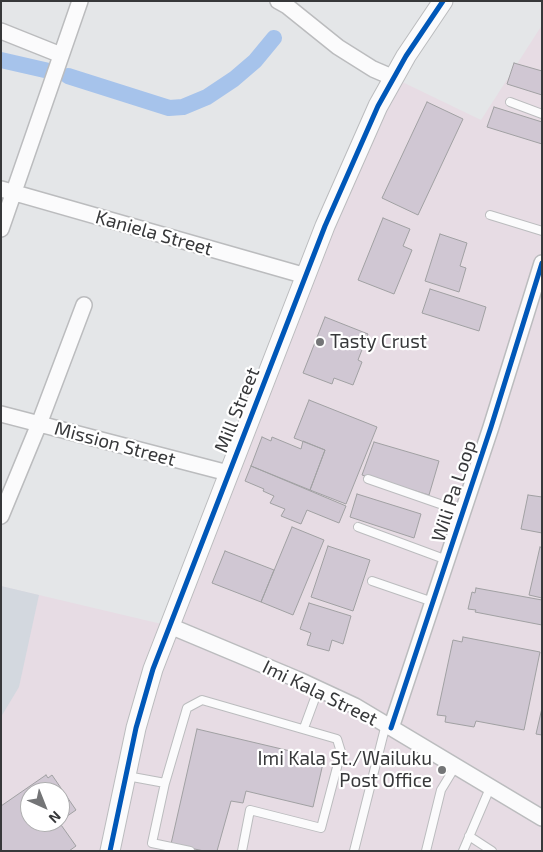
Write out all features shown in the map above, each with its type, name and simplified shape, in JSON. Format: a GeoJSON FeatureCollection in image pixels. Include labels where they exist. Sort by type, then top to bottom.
{"type":"FeatureCollection","features":[{"type":"Feature","properties":{"kind":"street"},"geometry":{"type":"LineString","coordinates":[[1,229],[7,191],[62,56],[80,1]]}},
{"type":"Feature","properties":{"kind":"street"},"geometry":{"type":"LineString","coordinates":[[278,1],[288,6],[338,47],[373,69],[394,78]]}},
{"type":"Feature","properties":{"kind":"street","name":"Mill Street"},"geometry":{"type":"LineString","coordinates":[[110,851],[136,728],[153,669],[325,226],[378,106],[406,56],[444,1]]}},
{"type":"Feature","properties":{"kind":"street"},"geometry":{"type":"LineString","coordinates":[[1,31],[62,56]]}},
{"type":"Feature","properties":{"kind":"street","name":"Kaniela Street"},"geometry":{"type":"LineString","coordinates":[[7,191],[306,276]]}},
{"type":"Feature","properties":{"kind":"street","name":"Wili Pa Loop"},"geometry":{"type":"LineString","coordinates":[[388,726],[463,512],[542,262]]}},
{"type":"Feature","properties":{"kind":"street"},"geometry":{"type":"LineString","coordinates":[[1,516],[39,424],[84,305]]}},
{"type":"Feature","properties":{"kind":"street","name":"Mission Street"},"geometry":{"type":"LineString","coordinates":[[1,414],[228,473]]}},
{"type":"Feature","properties":{"kind":"street","name":"Imi Kala Street"},"geometry":{"type":"LineString","coordinates":[[170,626],[272,668],[355,706],[542,818]]}},
{"type":"Feature","properties":{"kind":"lane"},"geometry":{"type":"LineString","coordinates":[[510,102],[542,114]]}},
{"type":"Feature","properties":{"kind":"lane"},"geometry":{"type":"LineString","coordinates":[[490,215],[542,231]]}},
{"type":"Feature","properties":{"kind":"lane"},"geometry":{"type":"LineString","coordinates":[[368,479],[463,512]]}},
{"type":"Feature","properties":{"kind":"lane"},"geometry":{"type":"LineString","coordinates":[[358,526],[447,560]]}},
{"type":"Feature","properties":{"kind":"lane"},"geometry":{"type":"LineString","coordinates":[[372,581],[433,602]]}},
{"type":"Feature","properties":{"kind":"lane"},"geometry":{"type":"LineString","coordinates":[[304,728],[318,690]]}},
{"type":"Feature","properties":{"kind":"lane"},"geometry":{"type":"LineString","coordinates":[[190,851],[152,843],[165,783],[187,708],[202,700],[337,739],[341,752],[321,828],[250,810],[242,851]]}},
{"type":"Feature","properties":{"kind":"lane"},"geometry":{"type":"LineString","coordinates":[[354,851],[388,726]]}},
{"type":"Feature","properties":{"kind":"lane"},"geometry":{"type":"LineString","coordinates":[[426,851],[441,790],[455,767]]}},
{"type":"Feature","properties":{"kind":"lane"},"geometry":{"type":"LineString","coordinates":[[125,776],[165,783]]}},
{"type":"Feature","properties":{"kind":"lane"},"geometry":{"type":"LineString","coordinates":[[463,851],[490,788]]}},
{"type":"Feature","properties":{"kind":"lane"},"geometry":{"type":"LineString","coordinates":[[469,836],[492,851]]}},
{"type":"Feature","properties":{"kind":"shaded area"},"geometry":{"type":"Polygon","coordinates":[[[542,25],[542,851],[1,851],[1,586],[170,626],[394,78],[481,120],[542,25]]]}},
{"type":"Feature","properties":{"kind":"shaded area"},"geometry":{"type":"Polygon","coordinates":[[[1,586],[39,595],[19,687],[1,717],[1,586]]]}},
{"type":"Feature","properties":{"kind":"building"},"geometry":{"type":"Polygon","coordinates":[[[514,63],[542,71],[542,95],[507,84],[514,63]]]}},
{"type":"Feature","properties":{"kind":"building"},"geometry":{"type":"Polygon","coordinates":[[[427,102],[463,119],[418,215],[382,198],[427,102]]]}},
{"type":"Feature","properties":{"kind":"building"},"geometry":{"type":"Polygon","coordinates":[[[494,107],[542,122],[542,144],[487,127],[494,107]]]}},
{"type":"Feature","properties":{"kind":"building"},"geometry":{"type":"Polygon","coordinates":[[[383,218],[410,229],[403,246],[412,250],[394,294],[358,280],[383,218]]]}},
{"type":"Feature","properties":{"kind":"building"},"geometry":{"type":"Polygon","coordinates":[[[440,234],[467,243],[460,266],[466,268],[459,292],[425,281],[440,234]]]}},
{"type":"Feature","properties":{"kind":"building"},"geometry":{"type":"Polygon","coordinates":[[[430,289],[486,307],[479,331],[422,313],[430,289]]]}},
{"type":"Feature","properties":{"kind":"building"},"geometry":{"type":"Polygon","coordinates":[[[325,317],[368,334],[358,360],[362,362],[353,385],[334,378],[332,384],[303,373],[325,317]]]}},
{"type":"Feature","properties":{"kind":"building"},"geometry":{"type":"Polygon","coordinates":[[[309,400],[377,427],[346,504],[310,490],[325,450],[294,438],[309,400]]]}},
{"type":"Feature","properties":{"kind":"building"},"geometry":{"type":"Polygon","coordinates":[[[262,437],[271,441],[272,437],[301,449],[303,441],[325,450],[310,490],[251,466],[262,437]]]}},
{"type":"Feature","properties":{"kind":"building"},"geometry":{"type":"Polygon","coordinates":[[[374,442],[439,461],[429,495],[362,475],[374,442]]]}},
{"type":"Feature","properties":{"kind":"building"},"geometry":{"type":"Polygon","coordinates":[[[251,466],[346,506],[339,523],[307,510],[301,524],[281,516],[285,509],[270,503],[274,496],[263,491],[264,489],[245,481],[251,466]]]}},
{"type":"Feature","properties":{"kind":"building"},"geometry":{"type":"Polygon","coordinates":[[[357,494],[421,514],[414,538],[350,517],[357,494]]]}},
{"type":"Feature","properties":{"kind":"building"},"geometry":{"type":"Polygon","coordinates":[[[528,495],[542,497],[542,533],[521,529],[528,495]]]}},
{"type":"Feature","properties":{"kind":"building"},"geometry":{"type":"Polygon","coordinates":[[[292,527],[324,540],[293,615],[261,602],[292,527]]]}},
{"type":"Feature","properties":{"kind":"building"},"geometry":{"type":"Polygon","coordinates":[[[328,546],[370,560],[353,611],[311,597],[328,546]]]}},
{"type":"Feature","properties":{"kind":"building"},"geometry":{"type":"Polygon","coordinates":[[[540,547],[542,548],[542,598],[529,595],[540,547]]]}},
{"type":"Feature","properties":{"kind":"building"},"geometry":{"type":"Polygon","coordinates":[[[225,551],[274,570],[261,602],[212,583],[225,551]]]}},
{"type":"Feature","properties":{"kind":"building"},"geometry":{"type":"Polygon","coordinates":[[[476,588],[542,600],[542,625],[468,609],[472,592],[475,593],[476,588]]]}},
{"type":"Feature","properties":{"kind":"building"},"geometry":{"type":"Polygon","coordinates":[[[309,603],[351,616],[343,644],[332,640],[329,651],[307,645],[311,633],[300,629],[309,603]]]}},
{"type":"Feature","properties":{"kind":"building"},"geometry":{"type":"Polygon","coordinates":[[[463,637],[540,652],[524,730],[476,721],[474,727],[445,722],[446,716],[437,715],[453,640],[462,642],[463,637]]]}},
{"type":"Feature","properties":{"kind":"building"},"geometry":{"type":"Polygon","coordinates":[[[542,708],[542,735],[536,734],[542,708]]]}},
{"type":"Feature","properties":{"kind":"building"},"geometry":{"type":"Polygon","coordinates":[[[197,729],[324,759],[313,807],[246,791],[243,803],[231,801],[217,851],[204,851],[171,844],[197,729]]]}},
{"type":"Feature","properties":{"kind":"building"},"geometry":{"type":"Polygon","coordinates":[[[46,775],[48,778],[52,775],[57,782],[36,782],[46,775]]]}},
{"type":"Feature","properties":{"kind":"building"},"geometry":{"type":"Polygon","coordinates":[[[20,793],[20,832],[66,832],[76,846],[69,851],[1,851],[1,806],[20,793]]]}},
{"type":"Feature","properties":{"kind":"building"},"geometry":{"type":"Polygon","coordinates":[[[70,801],[76,810],[70,814],[70,801]]]}},
{"type":"Feature","properties":{"kind":"waterway"},"geometry":{"type":"LineString","coordinates":[[68,76],[169,108],[183,107],[207,97],[234,79],[255,61],[274,38]]}},
{"type":"Feature","properties":{"kind":"waterway"},"geometry":{"type":"LineString","coordinates":[[1,60],[49,71]]}},
{"type":"Feature","properties":{"kind":"cycle path"},"geometry":{"type":"LineString","coordinates":[[110,851],[136,728],[153,669],[325,226],[378,106],[406,56],[443,1]]}},
{"type":"Feature","properties":{"kind":"cycle path"},"geometry":{"type":"LineString","coordinates":[[391,728],[491,427],[542,263]]}},
{"type":"Feature","properties":{"kind":"place","name":"Tasty Crust"},"geometry":{"type":"Point","coordinates":[320,342]}},
{"type":"Feature","properties":{"kind":"place","name":"Imi Kala St./Wailuku Post Office"},"geometry":{"type":"Point","coordinates":[442,770]}}]}
